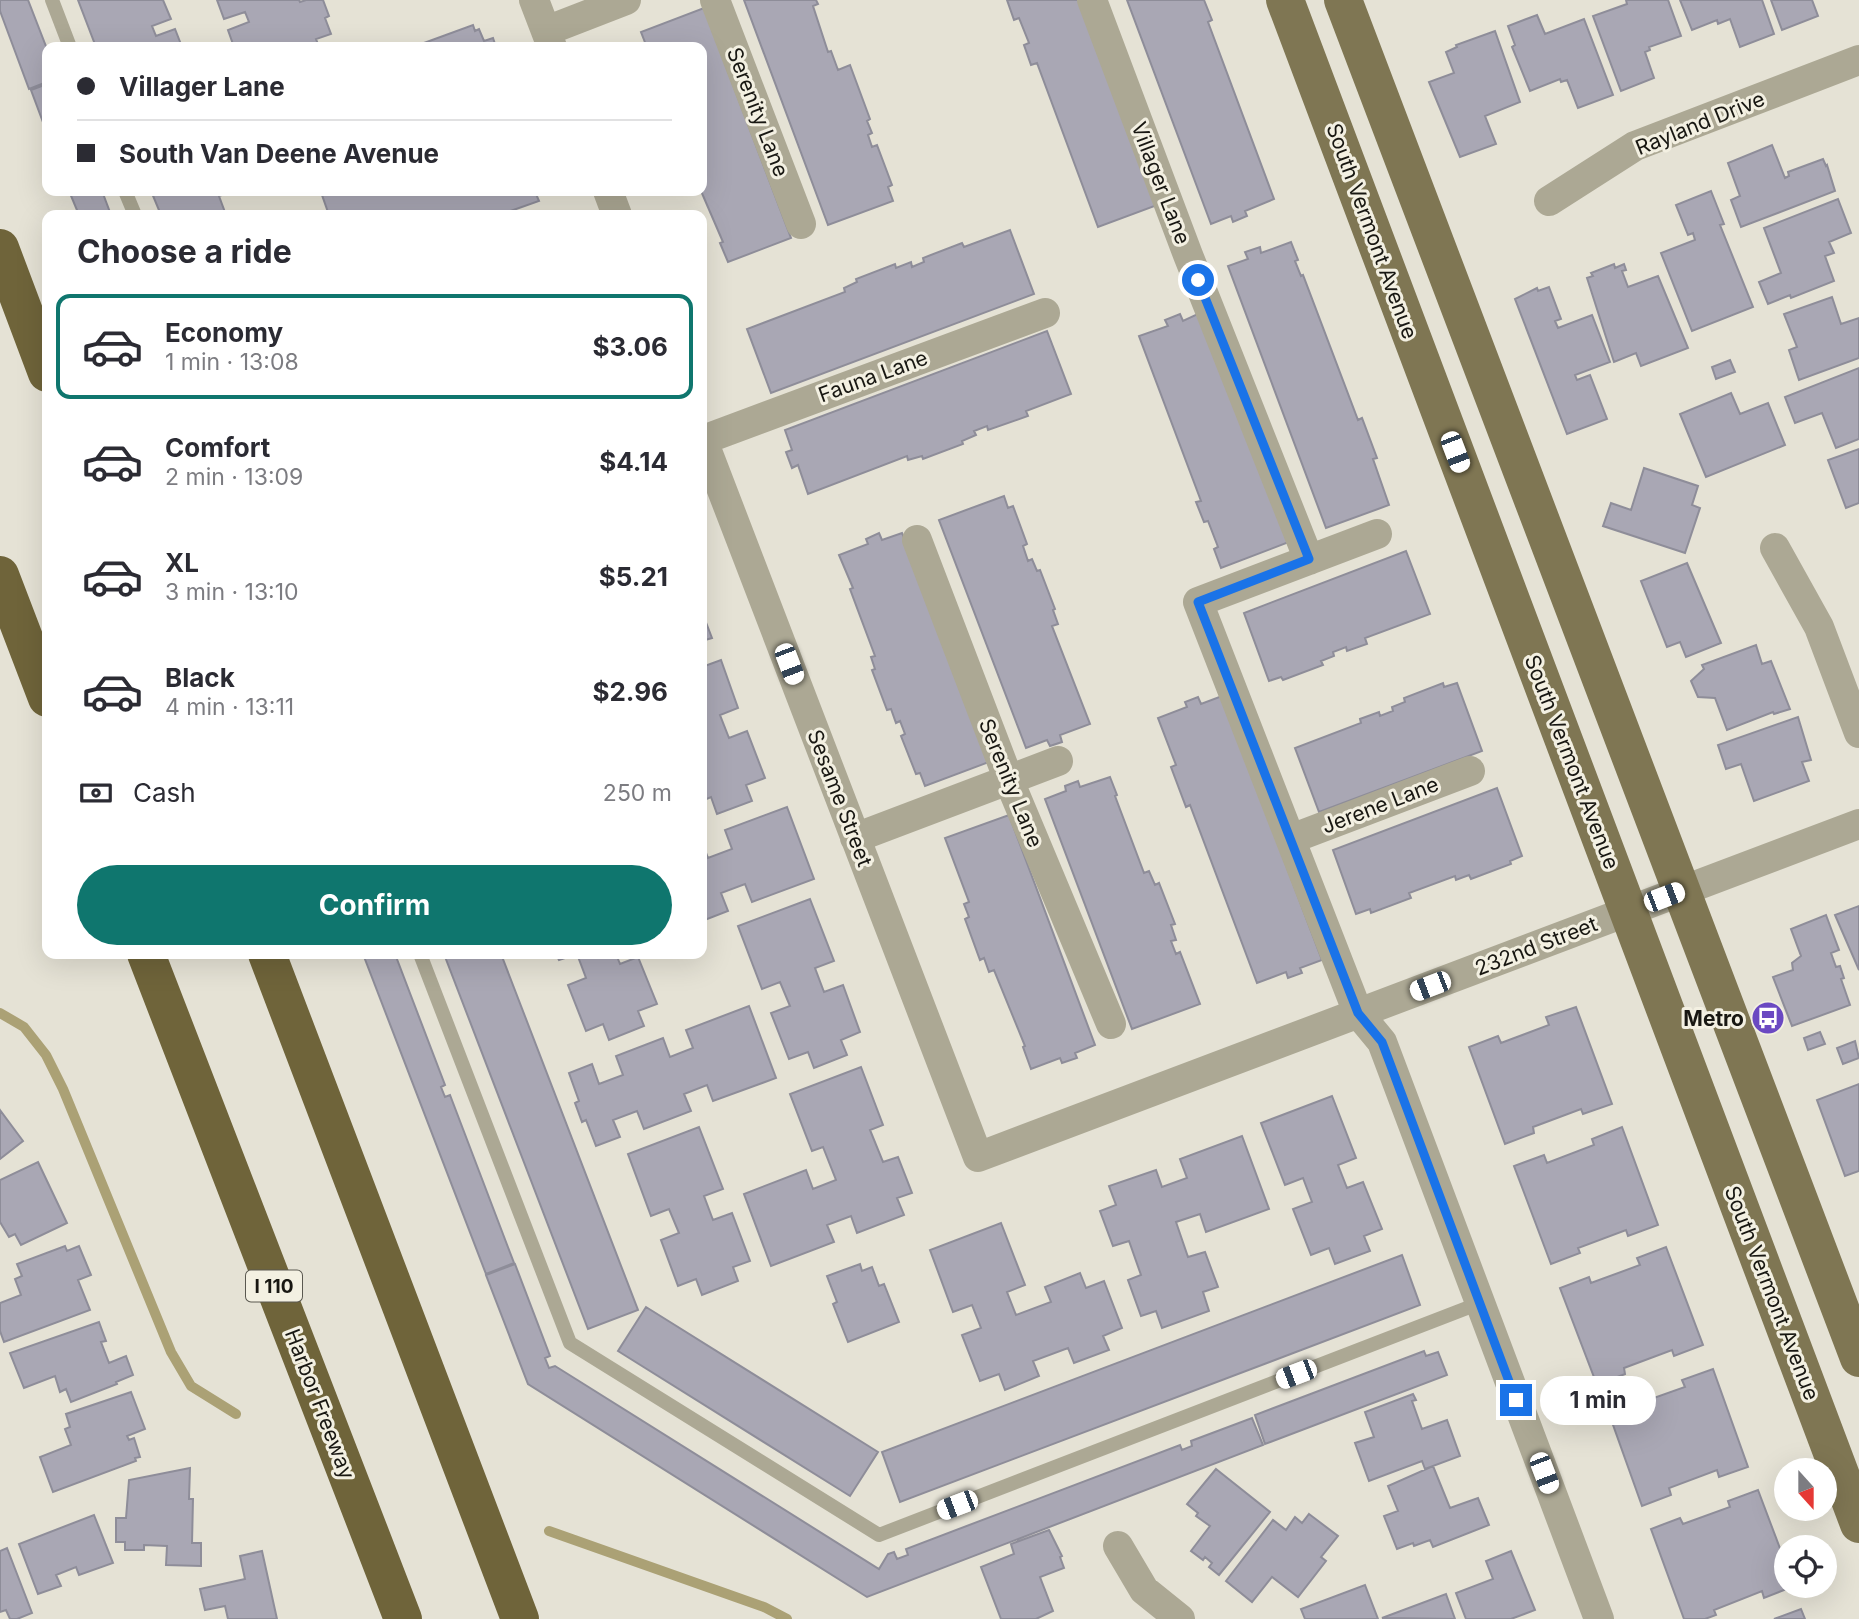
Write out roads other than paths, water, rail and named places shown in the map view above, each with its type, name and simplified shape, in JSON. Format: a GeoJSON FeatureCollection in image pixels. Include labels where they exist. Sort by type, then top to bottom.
{"type":"FeatureCollection","features":[{"type":"Feature","properties":{"kind":"highway"},"geometry":{"type":"LineString","coordinates":[[0,248],[42,360]]}},
{"type":"Feature","properties":{"kind":"highway"},"geometry":{"type":"LineString","coordinates":[[0,575],[42,685]]}},
{"type":"Feature","properties":{"kind":"highway","name":"Harbor Freeway"},"geometry":{"type":"LineString","coordinates":[[148,959],[403,1619]]}},
{"type":"Feature","properties":{"kind":"highway"},"geometry":{"type":"LineString","coordinates":[[269,959],[520,1619]]}},
{"type":"Feature","properties":{"kind":"main road","name":"South Vermont Avenue"},"geometry":{"type":"LineString","coordinates":[[1285,0],[1859,1524]]}},
{"type":"Feature","properties":{"kind":"main road"},"geometry":{"type":"LineString","coordinates":[[1343,0],[1859,1358]]}},
{"type":"Feature","properties":{"kind":"street"},"geometry":{"type":"LineString","coordinates":[[534,0],[549,39],[626,0]]}},
{"type":"Feature","properties":{"kind":"street","name":"Serenity Lane"},"geometry":{"type":"LineString","coordinates":[[715,0],[801,224]]}},
{"type":"Feature","properties":{"kind":"street","name":"Villager Lane"},"geometry":{"type":"LineString","coordinates":[[1092,0],[1188,254],[1309,559]]}},
{"type":"Feature","properties":{"kind":"street","name":"Rayland Drive"},"geometry":{"type":"LineString","coordinates":[[1549,201],[1636,146],[1858,63]]}},
{"type":"Feature","properties":{"kind":"street","name":"Fauna Lane"},"geometry":{"type":"LineString","coordinates":[[707,437],[1045,313]]}},
{"type":"Feature","properties":{"kind":"street","name":"Sesame Street"},"geometry":{"type":"LineString","coordinates":[[707,452],[978,1157]]}},
{"type":"Feature","properties":{"kind":"street"},"geometry":{"type":"LineString","coordinates":[[1377,534],[1198,602],[1358,1013],[1382,1042],[1599,1619]]}},
{"type":"Feature","properties":{"kind":"street","name":"Serenity Lane"},"geometry":{"type":"LineString","coordinates":[[917,540],[1008,779],[1111,1024]]}},
{"type":"Feature","properties":{"kind":"street"},"geometry":{"type":"LineString","coordinates":[[1775,548],[1819,627],[1859,733]]}},
{"type":"Feature","properties":{"kind":"street"},"geometry":{"type":"LineString","coordinates":[[855,838],[1058,761]]}},
{"type":"Feature","properties":{"kind":"street","name":"Jerene Lane"},"geometry":{"type":"LineString","coordinates":[[1291,839],[1470,771]]}},
{"type":"Feature","properties":{"kind":"street","name":"232nd Street"},"geometry":{"type":"LineString","coordinates":[[978,1157],[1859,824]]}},
{"type":"Feature","properties":{"kind":"street"},"geometry":{"type":"LineString","coordinates":[[1118,1546],[1144,1590],[1180,1619]]}},
{"type":"Feature","properties":{"kind":"lane"},"geometry":{"type":"LineString","coordinates":[[52,0],[68,42]]}},
{"type":"Feature","properties":{"kind":"lane"},"geometry":{"type":"LineString","coordinates":[[422,959],[570,1343],[879,1535],[1480,1303]]}},
{"type":"Feature","properties":{"kind":"waterway"},"geometry":{"type":"LineString","coordinates":[[0,1013],[24,1027],[46,1055],[63,1089],[171,1352],[191,1386],[236,1414]]}},
{"type":"Feature","properties":{"kind":"waterway"},"geometry":{"type":"LineString","coordinates":[[549,1531],[764,1607],[787,1619]]}},
{"type":"Feature","properties":{"kind":"place","name":"Metro"},"geometry":{"type":"Point","coordinates":[1768,1018]}}]}
